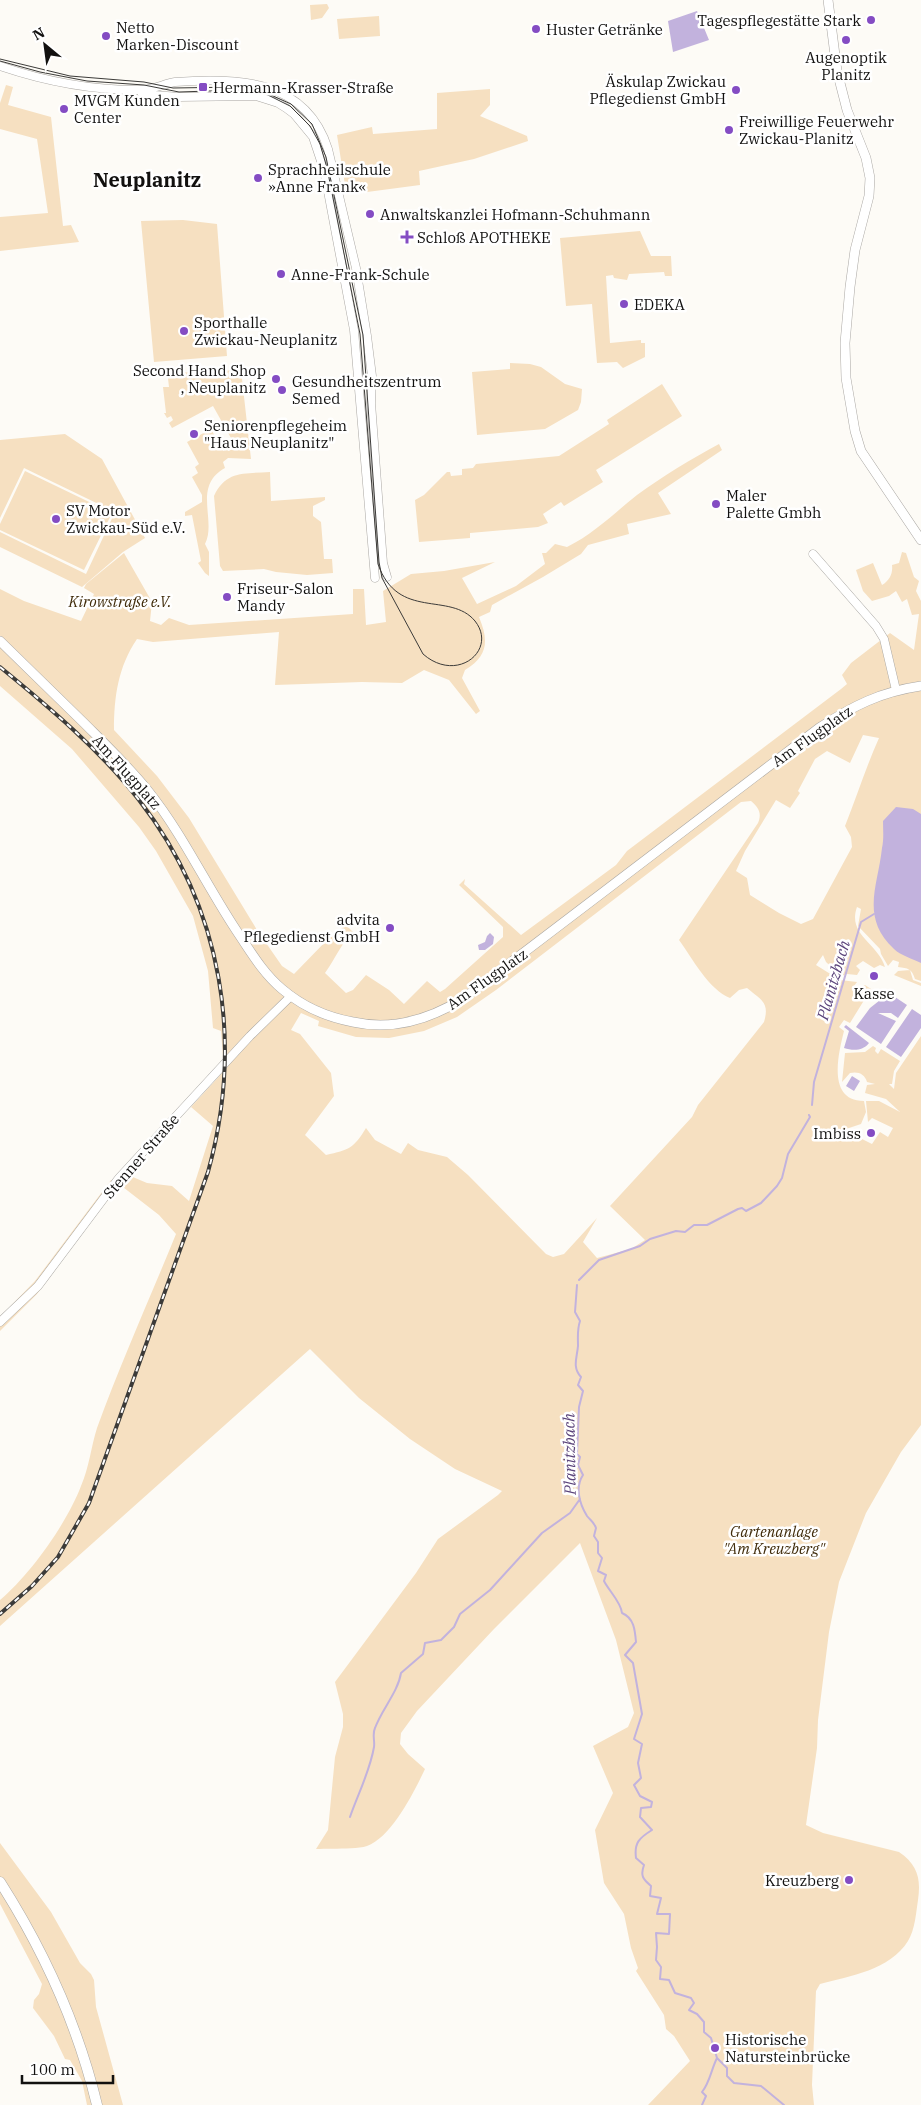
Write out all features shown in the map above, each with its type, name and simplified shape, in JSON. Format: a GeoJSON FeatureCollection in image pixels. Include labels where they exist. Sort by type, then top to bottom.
{"type":"FeatureCollection","features":[{"type":"Feature","properties":{"kind":"highway"},"geometry":{"type":"LineString","coordinates":[[0,1882],[28,1928],[59,1993],[78,2040],[97,2105]]}},
{"type":"Feature","properties":{"kind":"main road"},"geometry":{"type":"LineString","coordinates":[[828,0],[837,71],[848,110],[866,158],[870,178],[870,196],[855,250],[845,343],[846,378],[855,431],[861,451],[921,540]]}},
{"type":"Feature","properties":{"kind":"main road","name":"Am Flugplatz"},"geometry":{"type":"LineString","coordinates":[[0,641],[125,764],[149,792],[169,819],[222,909],[258,963],[276,984],[313,1010],[325,1015],[373,1026],[399,1024],[432,1016],[450,1007],[478,988],[819,728],[853,707],[896,690],[921,686]]}},
{"type":"Feature","properties":{"kind":"street"},"geometry":{"type":"LineString","coordinates":[[0,66],[68,84],[123,89],[150,90],[173,82],[240,81],[265,86],[290,97],[307,111],[326,141],[362,296],[371,371],[375,457],[384,563],[388,577]]}},
{"type":"Feature","properties":{"kind":"street"},"geometry":{"type":"LineString","coordinates":[[123,89],[137,94],[179,97],[250,96],[278,103],[304,124],[311,134],[318,149],[338,238],[337,246],[354,330],[374,578]]}},
{"type":"Feature","properties":{"kind":"street"},"geometry":{"type":"LineString","coordinates":[[338,238],[349,235]]}},
{"type":"Feature","properties":{"kind":"street"},"geometry":{"type":"LineString","coordinates":[[358,372],[371,371]]}},
{"type":"Feature","properties":{"kind":"street"},"geometry":{"type":"LineString","coordinates":[[364,458],[375,457]]}},
{"type":"Feature","properties":{"kind":"street"},"geometry":{"type":"LineString","coordinates":[[814,554],[876,626],[884,638],[896,690]]}},
{"type":"Feature","properties":{"kind":"street","name":"Stenner Straße"},"geometry":{"type":"LineString","coordinates":[[0,1322],[38,1286],[118,1178],[250,1036],[291,996]]}},
{"type":"Feature","properties":{"kind":"green space"},"geometry":{"type":"Polygon","coordinates":[[[327,4],[329,8],[322,18],[311,20],[310,5],[327,4]]]}},
{"type":"Feature","properties":{"kind":"green space"},"geometry":{"type":"Polygon","coordinates":[[[379,16],[380,36],[339,39],[337,19],[379,16]]]}},
{"type":"Feature","properties":{"kind":"green space"},"geometry":{"type":"Polygon","coordinates":[[[6,85],[13,87],[8,105],[51,117],[63,226],[71,225],[79,242],[0,251],[0,217],[48,213],[37,139],[0,129],[0,103],[6,85]]]}},
{"type":"Feature","properties":{"kind":"green space"},"geometry":{"type":"Polygon","coordinates":[[[490,89],[490,105],[480,116],[527,136],[528,141],[474,159],[419,171],[420,185],[352,194],[345,185],[337,135],[372,127],[373,134],[437,129],[437,93],[490,89]]]}},
{"type":"Feature","properties":{"kind":"green space"},"geometry":{"type":"Polygon","coordinates":[[[183,220],[217,224],[227,356],[154,362],[141,221],[183,220]]]}},
{"type":"Feature","properties":{"kind":"green space"},"geometry":{"type":"Polygon","coordinates":[[[640,231],[651,256],[671,256],[672,276],[665,276],[664,272],[629,274],[627,280],[614,278],[613,275],[606,276],[610,343],[641,340],[641,343],[645,343],[645,357],[623,368],[617,362],[597,363],[592,304],[566,306],[560,238],[640,231]]]}},
{"type":"Feature","properties":{"kind":"green space"},"geometry":{"type":"Polygon","coordinates":[[[510,363],[530,364],[541,367],[565,384],[582,389],[578,410],[545,429],[477,435],[472,372],[510,369],[510,363]]]}},
{"type":"Feature","properties":{"kind":"green space"},"geometry":{"type":"Polygon","coordinates":[[[167,370],[172,373],[241,370],[251,459],[228,458],[223,462],[225,468],[215,475],[210,484],[207,494],[209,525],[205,544],[209,552],[209,576],[198,563],[201,561],[192,515],[185,516],[185,512],[202,502],[202,495],[192,477],[198,473],[195,467],[199,464],[187,442],[211,429],[223,451],[236,447],[213,406],[172,428],[169,423],[173,420],[171,416],[167,418],[164,413],[166,413],[163,387],[169,387],[167,370]]]}},
{"type":"Feature","properties":{"kind":"green space"},"geometry":{"type":"Polygon","coordinates":[[[662,384],[682,416],[596,470],[603,482],[564,506],[561,502],[543,514],[548,523],[538,527],[470,533],[470,538],[419,542],[415,500],[424,495],[447,472],[450,472],[451,476],[462,475],[462,469],[473,468],[476,464],[559,456],[609,424],[607,420],[662,384]]]}},
{"type":"Feature","properties":{"kind":"green space"},"geometry":{"type":"Polygon","coordinates":[[[65,434],[102,459],[145,538],[123,552],[82,587],[0,547],[0,532],[86,574],[115,512],[24,468],[0,518],[0,440],[65,434]]]}},
{"type":"Feature","properties":{"kind":"green space"},"geometry":{"type":"Polygon","coordinates":[[[719,444],[722,450],[658,493],[671,514],[627,524],[629,534],[588,545],[581,554],[492,605],[490,612],[479,617],[484,633],[484,647],[478,659],[465,670],[462,678],[480,711],[476,714],[449,680],[424,670],[402,683],[362,682],[275,685],[279,632],[153,642],[137,639],[125,660],[116,694],[114,730],[157,776],[189,818],[257,930],[282,966],[294,974],[328,939],[346,925],[353,932],[325,973],[346,993],[353,990],[366,975],[389,990],[404,1004],[427,981],[440,992],[445,989],[503,937],[503,927],[459,885],[465,879],[464,884],[521,935],[616,865],[627,851],[841,689],[847,684],[842,675],[851,663],[890,633],[914,650],[919,614],[912,615],[907,599],[902,602],[896,591],[889,596],[872,601],[863,591],[856,570],[873,563],[882,585],[890,576],[892,565],[899,563],[902,552],[906,553],[914,577],[919,581],[916,591],[921,601],[921,981],[915,979],[909,970],[898,967],[899,962],[893,960],[888,966],[880,949],[858,926],[861,909],[857,907],[856,925],[876,951],[885,967],[880,965],[874,968],[863,961],[856,966],[860,970],[857,975],[847,974],[841,976],[826,962],[823,955],[816,965],[840,980],[857,982],[854,986],[858,989],[865,985],[871,989],[850,1023],[844,1020],[839,1027],[844,1031],[838,1064],[840,1085],[844,1093],[852,1099],[864,1101],[866,1112],[861,1124],[840,1131],[856,1141],[862,1139],[872,1144],[880,1132],[888,1137],[893,1128],[872,1118],[868,1122],[866,1101],[879,1101],[900,1112],[886,1099],[865,1093],[867,1085],[875,1084],[867,1082],[861,1074],[856,1072],[850,1073],[842,1082],[845,1053],[865,1052],[873,1046],[878,1054],[881,1049],[900,1061],[894,1071],[892,1084],[889,1084],[894,1089],[896,1073],[921,1036],[921,1425],[901,1452],[866,1513],[839,1582],[829,1632],[818,1720],[817,1748],[806,1825],[823,1833],[899,1852],[910,1862],[917,1873],[919,1892],[912,1932],[900,1951],[880,1965],[856,1975],[820,1984],[816,1991],[812,2085],[814,2105],[648,2105],[690,2061],[674,2036],[666,2029],[664,2015],[636,1971],[638,1968],[631,1948],[624,1914],[604,1883],[595,1830],[613,1793],[593,1746],[628,1727],[634,1713],[616,1640],[580,1543],[494,1629],[417,1711],[401,1733],[400,1744],[425,1769],[393,1824],[376,1841],[367,1846],[316,1849],[328,1830],[335,1757],[343,1727],[343,1714],[335,1682],[416,1573],[438,1539],[502,1491],[455,1469],[410,1439],[359,1398],[310,1349],[0,1626],[0,1600],[23,1577],[46,1548],[67,1516],[84,1479],[97,1428],[106,1403],[176,1234],[159,1215],[119,1184],[128,1175],[147,1183],[172,1186],[189,1201],[213,1126],[191,1107],[224,1071],[221,1031],[213,1028],[208,971],[193,916],[156,851],[139,827],[72,749],[0,686],[0,589],[24,601],[81,621],[94,594],[84,588],[86,584],[124,553],[152,602],[150,621],[161,625],[169,618],[189,625],[353,614],[353,589],[364,589],[366,625],[386,622],[383,591],[411,574],[444,571],[495,562],[462,578],[477,604],[516,586],[545,564],[542,553],[546,553],[555,544],[567,547],[577,542],[647,488],[719,444]],[[863,735],[850,763],[827,751],[815,759],[798,791],[800,793],[790,808],[776,800],[745,851],[736,871],[747,878],[750,895],[801,924],[813,919],[852,847],[851,837],[845,826],[879,738],[863,735]],[[751,801],[741,802],[496,990],[457,1017],[424,1031],[389,1038],[356,1037],[318,1026],[319,1021],[301,1013],[291,1030],[300,1034],[331,1073],[334,1096],[305,1135],[326,1155],[350,1147],[358,1140],[366,1128],[375,1140],[401,1154],[408,1143],[418,1150],[447,1157],[468,1175],[546,1254],[553,1257],[564,1254],[597,1218],[583,1242],[597,1258],[631,1249],[645,1240],[610,1206],[692,1117],[698,1105],[764,1022],[766,1015],[763,1002],[747,988],[739,990],[730,998],[715,988],[679,940],[758,823],[759,811],[751,801]]]}},
{"type":"Feature","properties":{"kind":"green space","name":"SV Motor Zwickau-Süd e.V."},"geometry":{"type":"Polygon","coordinates":[[[25,471],[112,513],[84,570],[0,530],[0,524],[25,471]]]}},
{"type":"Feature","properties":{"kind":"green space"},"geometry":{"type":"Polygon","coordinates":[[[270,472],[271,501],[325,497],[325,500],[313,506],[313,516],[321,522],[324,559],[332,559],[333,573],[307,575],[264,569],[223,571],[220,566],[214,496],[224,482],[237,475],[270,472]]]}},
{"type":"Feature","properties":{"kind":"green space"},"geometry":{"type":"Polygon","coordinates":[[[910,970],[913,980],[921,983],[921,986],[894,975],[898,971],[910,970]]]}},
{"type":"Feature","properties":{"kind":"green space"},"geometry":{"type":"Polygon","coordinates":[[[111,1180],[119,1184],[37,1294],[0,1331],[0,1317],[35,1281],[111,1180]]]}},
{"type":"Feature","properties":{"kind":"green space"},"geometry":{"type":"Polygon","coordinates":[[[0,1843],[51,1912],[80,1963],[94,1980],[96,2007],[123,2105],[87,2105],[82,2081],[70,2060],[65,2059],[54,2036],[33,2008],[34,2000],[39,1994],[42,1984],[0,1904],[0,1843]]]}},
{"type":"Feature","properties":{"kind":"shaded area"},"geometry":{"type":"Polygon","coordinates":[[[697,11],[709,40],[673,52],[668,21],[697,11]]]}},
{"type":"Feature","properties":{"kind":"shaded area"},"geometry":{"type":"Polygon","coordinates":[[[896,807],[913,809],[921,814],[921,963],[894,949],[877,925],[874,913],[875,888],[883,841],[883,821],[896,807]]]}},
{"type":"Feature","properties":{"kind":"shaded area"},"geometry":{"type":"Polygon","coordinates":[[[490,933],[494,937],[493,944],[485,950],[479,950],[478,945],[485,942],[490,933]]]}},
{"type":"Feature","properties":{"kind":"shaded area"},"geometry":{"type":"Polygon","coordinates":[[[889,993],[907,1005],[898,1018],[891,1013],[878,1013],[896,1021],[881,1044],[856,1027],[870,1008],[889,993]]]}},
{"type":"Feature","properties":{"kind":"shaded area"},"geometry":{"type":"Polygon","coordinates":[[[912,1009],[921,1015],[921,1028],[901,1057],[886,1047],[912,1009]]]}},
{"type":"Feature","properties":{"kind":"shaded area"},"geometry":{"type":"Polygon","coordinates":[[[846,1025],[869,1043],[864,1048],[851,1050],[844,1048],[849,1031],[844,1027],[846,1025]]]}},
{"type":"Feature","properties":{"kind":"shaded area"},"geometry":{"type":"Polygon","coordinates":[[[852,1076],[860,1081],[854,1091],[846,1086],[852,1076]]]}},
{"type":"Feature","properties":{"kind":"waterway","name":"Planitzbach"},"geometry":{"type":"LineString","coordinates":[[812,1105],[814,1082],[861,922],[874,914]]}},
{"type":"Feature","properties":{"kind":"waterway","name":"Planitzbach"},"geometry":{"type":"LineString","coordinates":[[579,1280],[599,1260],[640,1246],[650,1239],[676,1231],[685,1232],[694,1225],[707,1225],[738,1209],[742,1208],[746,1211],[761,1203],[782,1178],[788,1154],[810,1117],[809,1115]]}},
{"type":"Feature","properties":{"kind":"waterway","name":"Planitzbach"},"geometry":{"type":"LineString","coordinates":[[577,1285],[575,1312],[580,1321],[576,1366],[581,1377],[578,1385],[583,1391],[579,1407],[577,1454],[580,1457],[578,1465],[583,1475],[579,1485],[579,1495],[584,1511],[596,1528],[594,1536],[598,1542],[598,1553],[602,1558],[598,1571],[606,1575],[604,1581],[617,1601],[622,1613],[629,1618],[634,1629],[636,1642],[625,1655],[633,1663],[642,1714],[634,1739],[642,1744],[638,1763],[641,1778],[634,1785],[640,1796],[652,1802],[651,1807],[641,1808],[640,1817],[652,1830],[638,1841],[636,1858],[644,1865],[642,1875],[651,1886],[650,1896],[661,1898],[657,1914],[670,1914],[669,1934],[656,1933],[656,1960],[661,1967],[660,1979],[669,1980],[675,1993],[691,1998],[694,2003],[689,2010],[697,2014],[704,2022],[704,2032],[711,2038],[717,2058],[702,2092],[706,2096],[702,2105]]}},
{"type":"Feature","properties":{"kind":"waterway"},"geometry":{"type":"LineString","coordinates":[[350,1817],[370,1765],[374,1747],[374,1730],[397,1687],[401,1673],[423,1654],[425,1643],[441,1640],[454,1627],[460,1614],[490,1590],[542,1533],[570,1513],[580,1499]]}},
{"type":"Feature","properties":{"kind":"waterway"},"geometry":{"type":"LineString","coordinates":[[717,2058],[727,2068],[727,2076],[734,2083],[761,2086],[784,2105]]}},
{"type":"Feature","properties":{"kind":"tram line"},"geometry":{"type":"LineString","coordinates":[[0,59],[70,76],[144,82],[173,88],[239,87],[262,91],[291,104],[312,124],[326,157],[363,335],[379,562],[382,578],[423,654],[436,662],[449,666],[470,660],[478,652],[481,643],[481,632],[475,621],[464,612],[452,607],[425,603],[398,593],[387,582],[378,564],[360,334],[327,168],[320,144],[310,126],[290,106],[266,94],[240,90],[179,92],[144,85],[87,81],[40,72],[0,61]]}},
{"type":"Feature","properties":{"kind":"railway"},"geometry":{"type":"LineString","coordinates":[[0,667],[91,746],[139,800],[168,842],[190,885],[207,931],[218,978],[224,1026],[224,1074],[219,1123],[208,1172],[89,1503],[58,1557],[32,1586],[0,1614]]}},
{"type":"Feature","properties":{"kind":"place","name":"Tagespflegestätte Stark"},"geometry":{"type":"Point","coordinates":[871,20]}},
{"type":"Feature","properties":{"kind":"place","name":"Huster Getränke"},"geometry":{"type":"Point","coordinates":[536,29]}},
{"type":"Feature","properties":{"kind":"place","name":"Netto Marken-Discount"},"geometry":{"type":"Point","coordinates":[106,36]}},
{"type":"Feature","properties":{"kind":"place","name":"Augenoptik Planitz"},"geometry":{"type":"Point","coordinates":[846,40]}},
{"type":"Feature","properties":{"kind":"place","name":"Hermann-Krasser-Straße"},"geometry":{"type":"Point","coordinates":[203,87]}},
{"type":"Feature","properties":{"kind":"place","name":"Äskulap Zwickau Pflegedienst GmbH"},"geometry":{"type":"Point","coordinates":[736,90]}},
{"type":"Feature","properties":{"kind":"place","name":"MVGM Kunden Center"},"geometry":{"type":"Point","coordinates":[64,109]}},
{"type":"Feature","properties":{"kind":"place","name":"Freiwillige Feuerwehr Zwickau-Planitz"},"geometry":{"type":"Point","coordinates":[729,130]}},
{"type":"Feature","properties":{"kind":"place","name":"Sprachheilschule »Anne Frank«"},"geometry":{"type":"Point","coordinates":[258,178]}},
{"type":"Feature","properties":{"kind":"place","name":"Anwaltskanzlei Hofmann-Schuhmann"},"geometry":{"type":"Point","coordinates":[370,214]}},
{"type":"Feature","properties":{"kind":"place","name":"Schloß APOTHEKE"},"geometry":{"type":"Point","coordinates":[407,237]}},
{"type":"Feature","properties":{"kind":"place","name":"Anne-Frank-Schule"},"geometry":{"type":"Point","coordinates":[281,274]}},
{"type":"Feature","properties":{"kind":"place","name":"EDEKA"},"geometry":{"type":"Point","coordinates":[624,304]}},
{"type":"Feature","properties":{"kind":"place","name":"Sporthalle Zwickau-Neuplanitz"},"geometry":{"type":"Point","coordinates":[184,331]}},
{"type":"Feature","properties":{"kind":"place","name":"Second Hand Shop , Neuplanitz"},"geometry":{"type":"Point","coordinates":[276,379]}},
{"type":"Feature","properties":{"kind":"place","name":"Gesundheitszentrum Semed"},"geometry":{"type":"Point","coordinates":[282,390]}},
{"type":"Feature","properties":{"kind":"place","name":"Seniorenpflegeheim \"Haus Neuplanitz\""},"geometry":{"type":"Point","coordinates":[194,434]}},
{"type":"Feature","properties":{"kind":"place","name":"Maler Palette Gmbh"},"geometry":{"type":"Point","coordinates":[716,504]}},
{"type":"Feature","properties":{"kind":"place","name":"SV Motor Zwickau-Süd e.V."},"geometry":{"type":"Point","coordinates":[56,519]}},
{"type":"Feature","properties":{"kind":"place","name":"Friseur-Salon Mandy"},"geometry":{"type":"Point","coordinates":[227,597]}},
{"type":"Feature","properties":{"kind":"place","name":"advita Pflegedienst GmbH"},"geometry":{"type":"Point","coordinates":[390,928]}},
{"type":"Feature","properties":{"kind":"place","name":"Kasse"},"geometry":{"type":"Point","coordinates":[874,976]}},
{"type":"Feature","properties":{"kind":"place","name":"Imbiss"},"geometry":{"type":"Point","coordinates":[871,1133]}},
{"type":"Feature","properties":{"kind":"place","name":"Kreuzberg"},"geometry":{"type":"Point","coordinates":[849,1880]}},
{"type":"Feature","properties":{"kind":"place","name":"Historische Natursteinbrücke"},"geometry":{"type":"Point","coordinates":[715,2048]}},
{"type":"Feature","properties":{"kind":"district","name":"Neuplanitz"},"geometry":{"type":"Point","coordinates":[147,179]}},
{"type":"Feature","properties":{"kind":"park label","name":"Kirowstraße e.V."},"geometry":{"type":"Point","coordinates":[120,601]}},
{"type":"Feature","properties":{"kind":"park label","name":"Gartenanlage \"Am Kreuzberg\""},"geometry":{"type":"Point","coordinates":[774,1540]}}]}
